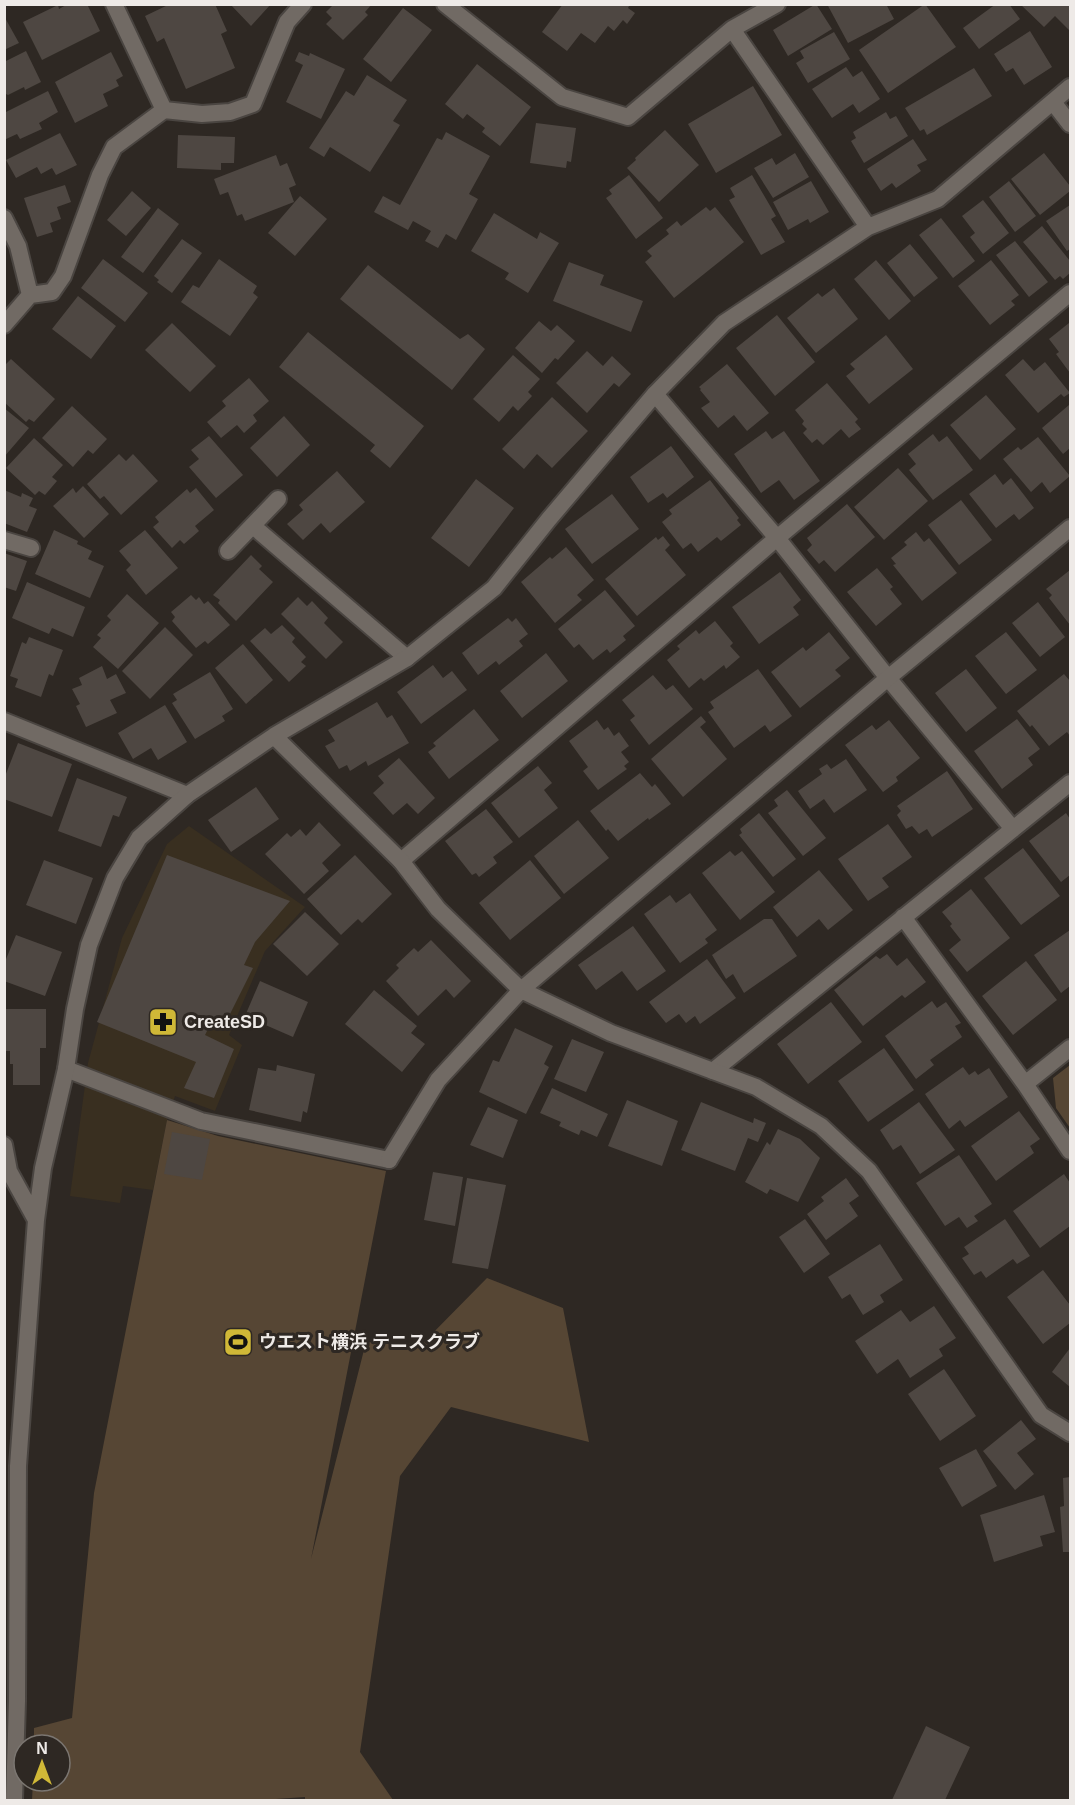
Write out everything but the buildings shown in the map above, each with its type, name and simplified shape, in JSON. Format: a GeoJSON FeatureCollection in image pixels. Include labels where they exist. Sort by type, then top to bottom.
{"type":"FeatureCollection","features":[{"type":"Feature","properties":{"kind":"street"},"geometry":{"type":"LineString","coordinates":[[114,4],[164,110]]}},
{"type":"Feature","properties":{"kind":"street"},"geometry":{"type":"LineString","coordinates":[[4,325],[30,295],[52,292],[63,276],[100,175],[114,147],[164,110],[202,114],[230,112],[253,104],[287,22],[303,4]]}},
{"type":"Feature","properties":{"kind":"street"},"geometry":{"type":"LineString","coordinates":[[445,4],[562,97],[628,117],[732,29],[777,4]]}},
{"type":"Feature","properties":{"kind":"street"},"geometry":{"type":"LineString","coordinates":[[732,29],[868,227]]}},
{"type":"Feature","properties":{"kind":"street"},"geometry":{"type":"LineString","coordinates":[[14,1800],[17,1701],[18,1466],[36,1220],[43,1168],[66,1069],[75,1009],[89,945],[115,879],[139,838],[187,795],[274,736],[407,658],[494,588],[655,394],[724,323],[868,227],[938,199],[1071,87]]}},
{"type":"Feature","properties":{"kind":"street"},"geometry":{"type":"LineString","coordinates":[[1053,102],[1071,124]]}},
{"type":"Feature","properties":{"kind":"street"},"geometry":{"type":"LineString","coordinates":[[4,218],[18,246],[30,295]]}},
{"type":"Feature","properties":{"kind":"street"},"geometry":{"type":"LineString","coordinates":[[401,861],[777,538],[1071,293]]}},
{"type":"Feature","properties":{"kind":"street"},"geometry":{"type":"LineString","coordinates":[[655,394],[777,538],[888,678],[1013,829]]}},
{"type":"Feature","properties":{"kind":"street"},"geometry":{"type":"LineString","coordinates":[[228,551],[278,499]]}},
{"type":"Feature","properties":{"kind":"street"},"geometry":{"type":"LineString","coordinates":[[252,526],[407,658]]}},
{"type":"Feature","properties":{"kind":"street"},"geometry":{"type":"LineString","coordinates":[[66,1069],[201,1121],[389,1160],[438,1080],[521,990],[888,678],[1071,528]]}},
{"type":"Feature","properties":{"kind":"street"},"geometry":{"type":"LineString","coordinates":[[4,540],[31,548]]}},
{"type":"Feature","properties":{"kind":"street"},"geometry":{"type":"LineString","coordinates":[[4,721],[187,795]]}},
{"type":"Feature","properties":{"kind":"street"},"geometry":{"type":"LineString","coordinates":[[274,736],[401,861],[438,909],[521,990],[611,1033],[756,1087],[821,1126],[869,1171],[1041,1415],[1071,1433]]}},
{"type":"Feature","properties":{"kind":"street"},"geometry":{"type":"LineString","coordinates":[[713,1071],[1071,783]]}},
{"type":"Feature","properties":{"kind":"street"},"geometry":{"type":"LineString","coordinates":[[903,917],[1071,1151]]}},
{"type":"Feature","properties":{"kind":"street"},"geometry":{"type":"LineString","coordinates":[[1025,1084],[1071,1048]]}},
{"type":"Feature","properties":{"kind":"street"},"geometry":{"type":"LineString","coordinates":[[4,1146],[9,1171],[36,1220]]}},
{"type":"Feature","properties":{"kind":"shaded area"},"geometry":{"type":"Polygon","coordinates":[[[189,826],[305,907],[265,951],[229,1035],[242,1045],[215,1111],[175,1096],[167,1120],[153,1190],[123,1186],[120,1203],[70,1196],[88,1063],[122,938],[167,844],[189,826]]]}},
{"type":"Feature","properties":{"kind":"shaded area"},"geometry":{"type":"Polygon","coordinates":[[[1070,1065],[1070,1128],[1056,1108],[1053,1078],[1070,1065]]]}},
{"type":"Feature","properties":{"kind":"shaded area","name":"ウエスト横浜 テニスクラブ"},"geometry":{"type":"Polygon","coordinates":[[[167,1120],[218,1136],[386,1171],[311,1559],[366,1342],[422,1344],[487,1278],[563,1308],[589,1442],[451,1407],[400,1476],[360,1752],[393,1800],[305,1800],[305,1797],[261,1800],[32,1800],[32,1793],[72,1793],[72,1733],[34,1733],[34,1728],[72,1718],[94,1493],[167,1120]]]}},
{"type":"Feature","properties":{"kind":"place","name":"CreateSD"},"geometry":{"type":"Point","coordinates":[163,1022]}},
{"type":"Feature","properties":{"kind":"place","name":"ウエスト横浜 テニスクラブ"},"geometry":{"type":"Point","coordinates":[238,1342]}}]}
